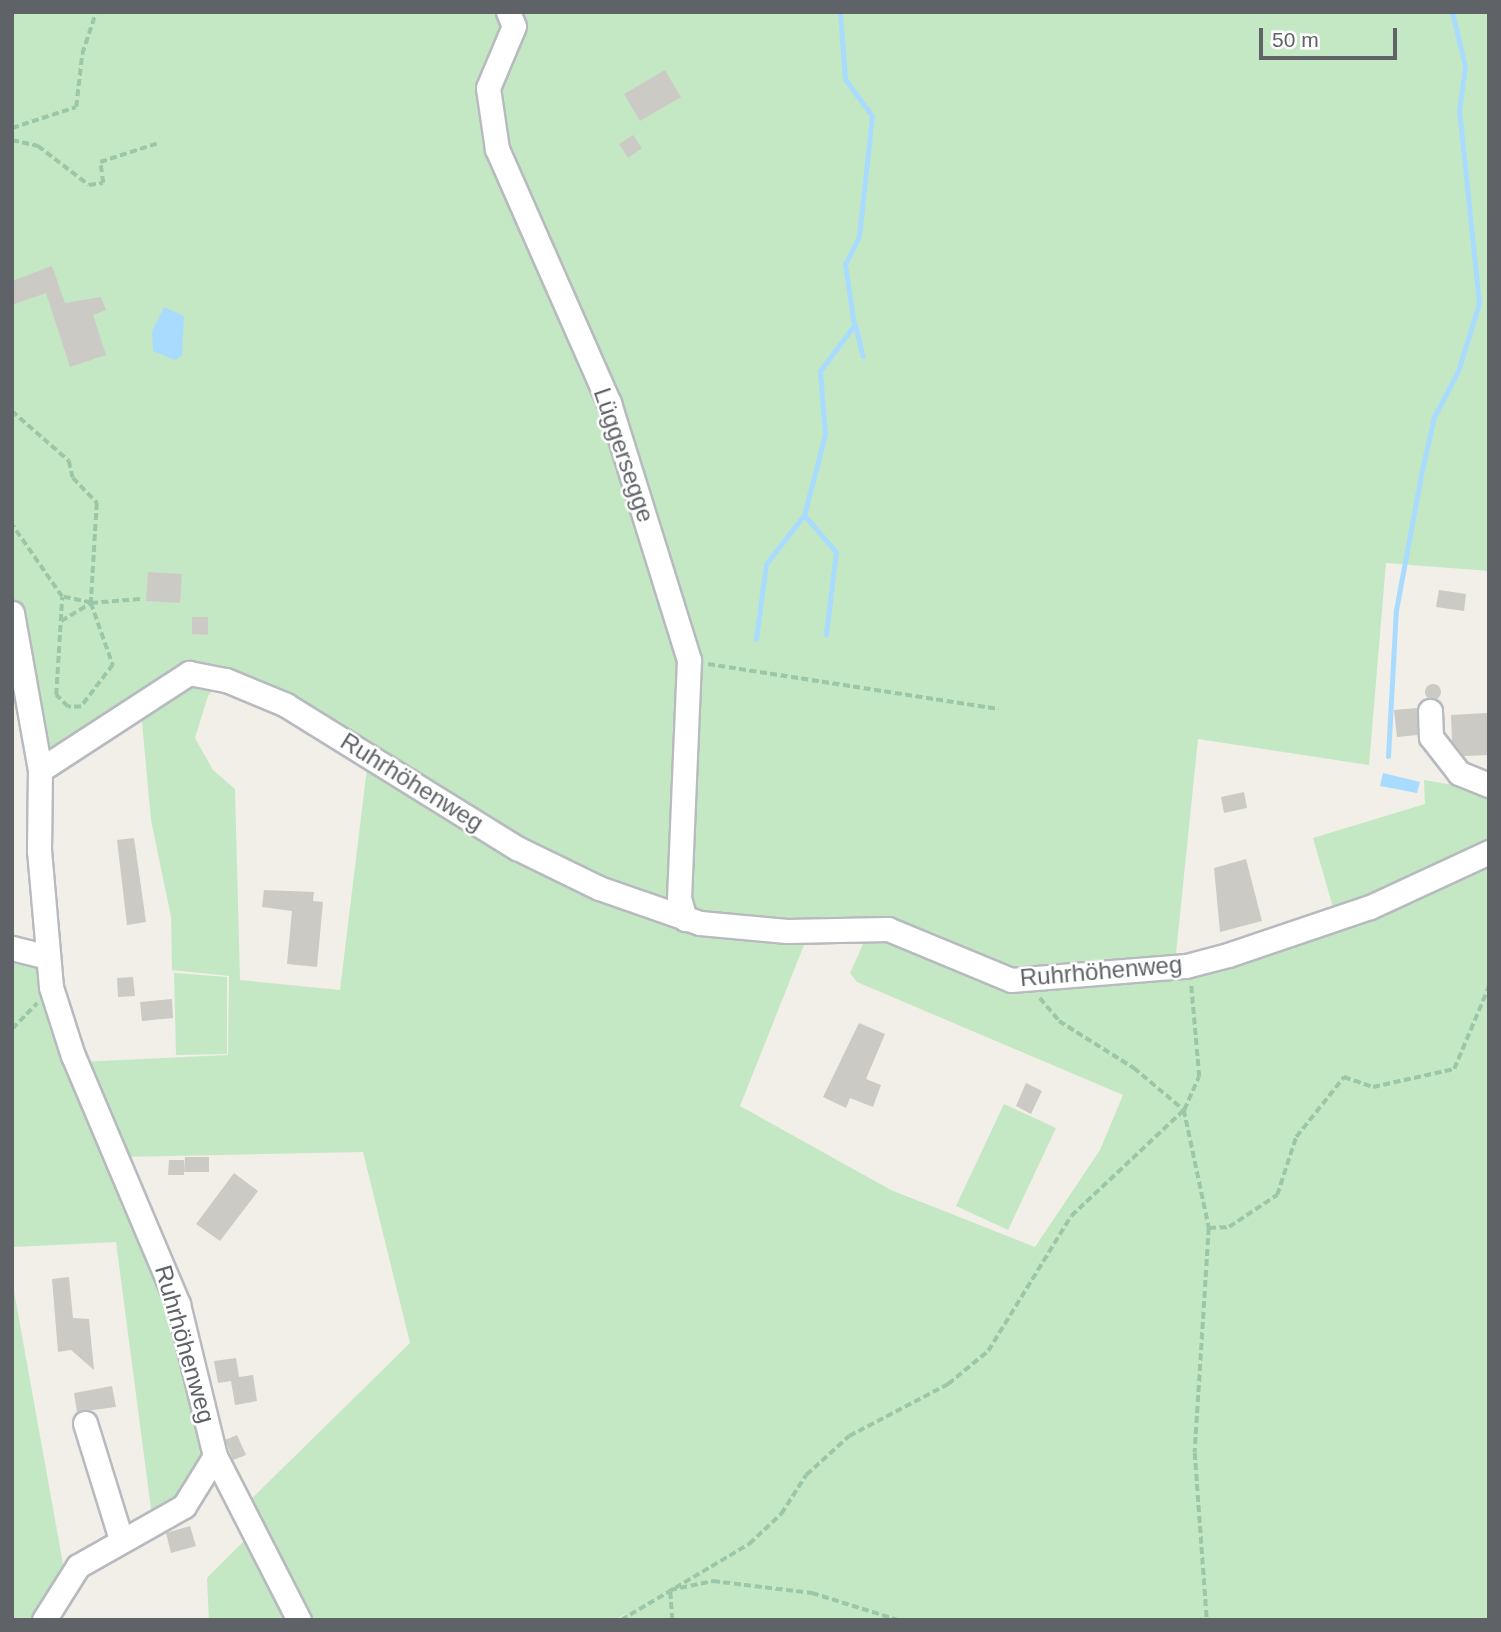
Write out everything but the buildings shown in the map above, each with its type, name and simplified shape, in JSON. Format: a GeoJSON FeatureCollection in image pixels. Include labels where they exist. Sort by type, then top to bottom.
{"type":"FeatureCollection","features":[{"type":"Feature","properties":{"kind":"street","name":"Lüggersegge"},"geometry":{"type":"LineString","coordinates":[[508,12],[514,26],[488,88],[498,149],[609,403],[689,660],[679,898],[685,919]]}},
{"type":"Feature","properties":{"kind":"street"},"geometry":{"type":"LineString","coordinates":[[12,613],[40,770]]}},
{"type":"Feature","properties":{"kind":"street","name":"Ruhrhöhenweg"},"geometry":{"type":"LineString","coordinates":[[299,1620],[215,1456],[178,1304],[73,1056],[51,987],[40,770],[189,673],[201,672],[304,715],[517,848],[685,919],[787,931],[870,925],[997,977],[1035,980],[1186,966],[1370,907],[1489,852]]}},
{"type":"Feature","properties":{"kind":"street"},"geometry":{"type":"LineString","coordinates":[[1430,711],[1431,737],[1459,773],[1489,785]]}},
{"type":"Feature","properties":{"kind":"street"},"geometry":{"type":"LineString","coordinates":[[12,948],[48,957]]}},
{"type":"Feature","properties":{"kind":"street"},"geometry":{"type":"LineString","coordinates":[[85,1423],[121,1539]]}},
{"type":"Feature","properties":{"kind":"street","name":"Ruhrhöhenweg"},"geometry":{"type":"LineString","coordinates":[[44,1620],[65,1579],[121,1539],[184,1506],[215,1456]]}},
{"type":"Feature","properties":{"kind":"path"},"geometry":{"type":"LineString","coordinates":[[12,128],[76,107],[82,54],[96,12]]}},
{"type":"Feature","properties":{"kind":"path"},"geometry":{"type":"LineString","coordinates":[[12,140],[38,146],[89,185],[103,183],[100,162],[158,143]]}},
{"type":"Feature","properties":{"kind":"path"},"geometry":{"type":"LineString","coordinates":[[12,411],[69,461],[73,478],[97,503],[91,603],[113,665],[81,707],[68,707],[56,695],[62,597],[12,525]]}},
{"type":"Feature","properties":{"kind":"path"},"geometry":{"type":"LineString","coordinates":[[62,597],[91,603],[140,599]]}},
{"type":"Feature","properties":{"kind":"path"},"geometry":{"type":"LineString","coordinates":[[61,621],[91,603]]}},
{"type":"Feature","properties":{"kind":"path"},"geometry":{"type":"LineString","coordinates":[[689,660],[999,709]]}},
{"type":"Feature","properties":{"kind":"path"},"geometry":{"type":"LineString","coordinates":[[621,1620],[749,1544],[849,1437],[948,1384],[988,1352],[1071,1216],[1184,1110],[1199,1077],[1200,1038],[1186,966]]}},
{"type":"Feature","properties":{"kind":"path"},"geometry":{"type":"LineString","coordinates":[[1035,980],[1059,1021],[1134,1068],[1184,1110],[1209,1228],[1195,1453],[1207,1620]]}},
{"type":"Feature","properties":{"kind":"path"},"geometry":{"type":"LineString","coordinates":[[1209,1228],[1229,1227],[1277,1195],[1296,1137],[1344,1077],[1373,1087],[1454,1069],[1489,986]]}},
{"type":"Feature","properties":{"kind":"path"},"geometry":{"type":"LineString","coordinates":[[12,1029],[51,987]]}},
{"type":"Feature","properties":{"kind":"path"},"geometry":{"type":"LineString","coordinates":[[670,1590],[713,1581],[756,1583],[898,1620]]}},
{"type":"Feature","properties":{"kind":"path"},"geometry":{"type":"LineString","coordinates":[[670,1590],[672,1620]]}},
{"type":"Feature","properties":{"kind":"green space"},"geometry":{"type":"Polygon","coordinates":[[[12,12],[499,12],[503,33],[483,89],[495,149],[547,262],[499,148],[491,86],[515,36],[506,12],[1489,12],[1489,571],[1386,563],[1369,765],[1198,739],[1175,963],[999,975],[884,923],[790,928],[695,918],[518,845],[280,697],[221,673],[188,669],[42,759],[26,643],[12,595],[12,12]]]}},
{"type":"Feature","properties":{"kind":"green space"},"geometry":{"type":"Polygon","coordinates":[[[192,675],[220,680],[208,696],[195,738],[213,770],[235,789],[240,980],[340,990],[368,760],[598,891],[806,940],[740,1106],[891,1190],[1035,1247],[1100,1150],[1123,1095],[857,982],[850,973],[868,933],[998,981],[1188,969],[1489,854],[1489,1620],[628,1620],[626,1614],[614,1620],[292,1620],[239,1511],[410,1343],[363,1152],[122,1157],[79,1062],[228,1055],[229,976],[172,970],[171,917],[151,820],[141,711],[192,675]]]}},
{"type":"Feature","properties":{"kind":"green space"},"geometry":{"type":"Polygon","coordinates":[[[1424,780],[1489,791],[1489,847],[1334,911],[1313,838],[1425,804],[1424,780]]]}},
{"type":"Feature","properties":{"kind":"green space"},"geometry":{"type":"Polygon","coordinates":[[[12,946],[46,960],[141,1221],[221,1477],[153,1524],[116,1242],[12,1247],[12,946]]]}},
{"type":"Feature","properties":{"kind":"green space"},"geometry":{"type":"Polygon","coordinates":[[[174,973],[227,977],[227,1054],[176,1055],[174,973]]]}},
{"type":"Feature","properties":{"kind":"green space"},"geometry":{"type":"Polygon","coordinates":[[[1004,1104],[1056,1128],[1008,1230],[956,1206],[1004,1104]]]}},
{"type":"Feature","properties":{"kind":"green space"},"geometry":{"type":"Polygon","coordinates":[[[12,1280],[65,1575],[41,1620],[12,1620],[12,1280]]]}},
{"type":"Feature","properties":{"kind":"green space"},"geometry":{"type":"Polygon","coordinates":[[[249,1536],[289,1620],[209,1620],[207,1578],[249,1536]]]}},
{"type":"Feature","properties":{"kind":"water"},"geometry":{"type":"Polygon","coordinates":[[[164,307],[184,316],[182,356],[175,360],[153,351],[152,331],[164,307]]]}},
{"type":"Feature","properties":{"kind":"water"},"geometry":{"type":"Polygon","coordinates":[[[1383,773],[1420,782],[1417,793],[1380,786],[1383,773]]]}},
{"type":"Feature","properties":{"kind":"waterway"},"geometry":{"type":"LineString","coordinates":[[756,639],[766,564],[804,515],[825,435],[820,371],[854,325],[845,264],[859,236],[872,116],[845,79],[840,12]]}},
{"type":"Feature","properties":{"kind":"waterway"},"geometry":{"type":"LineString","coordinates":[[1388,756],[1396,610],[1423,465],[1434,417],[1458,371],[1479,303],[1459,111],[1465,66],[1452,12]]}},
{"type":"Feature","properties":{"kind":"waterway"},"geometry":{"type":"LineString","coordinates":[[855,325],[863,356]]}},
{"type":"Feature","properties":{"kind":"waterway"},"geometry":{"type":"LineString","coordinates":[[804,515],[836,552],[826,634]]}}]}
